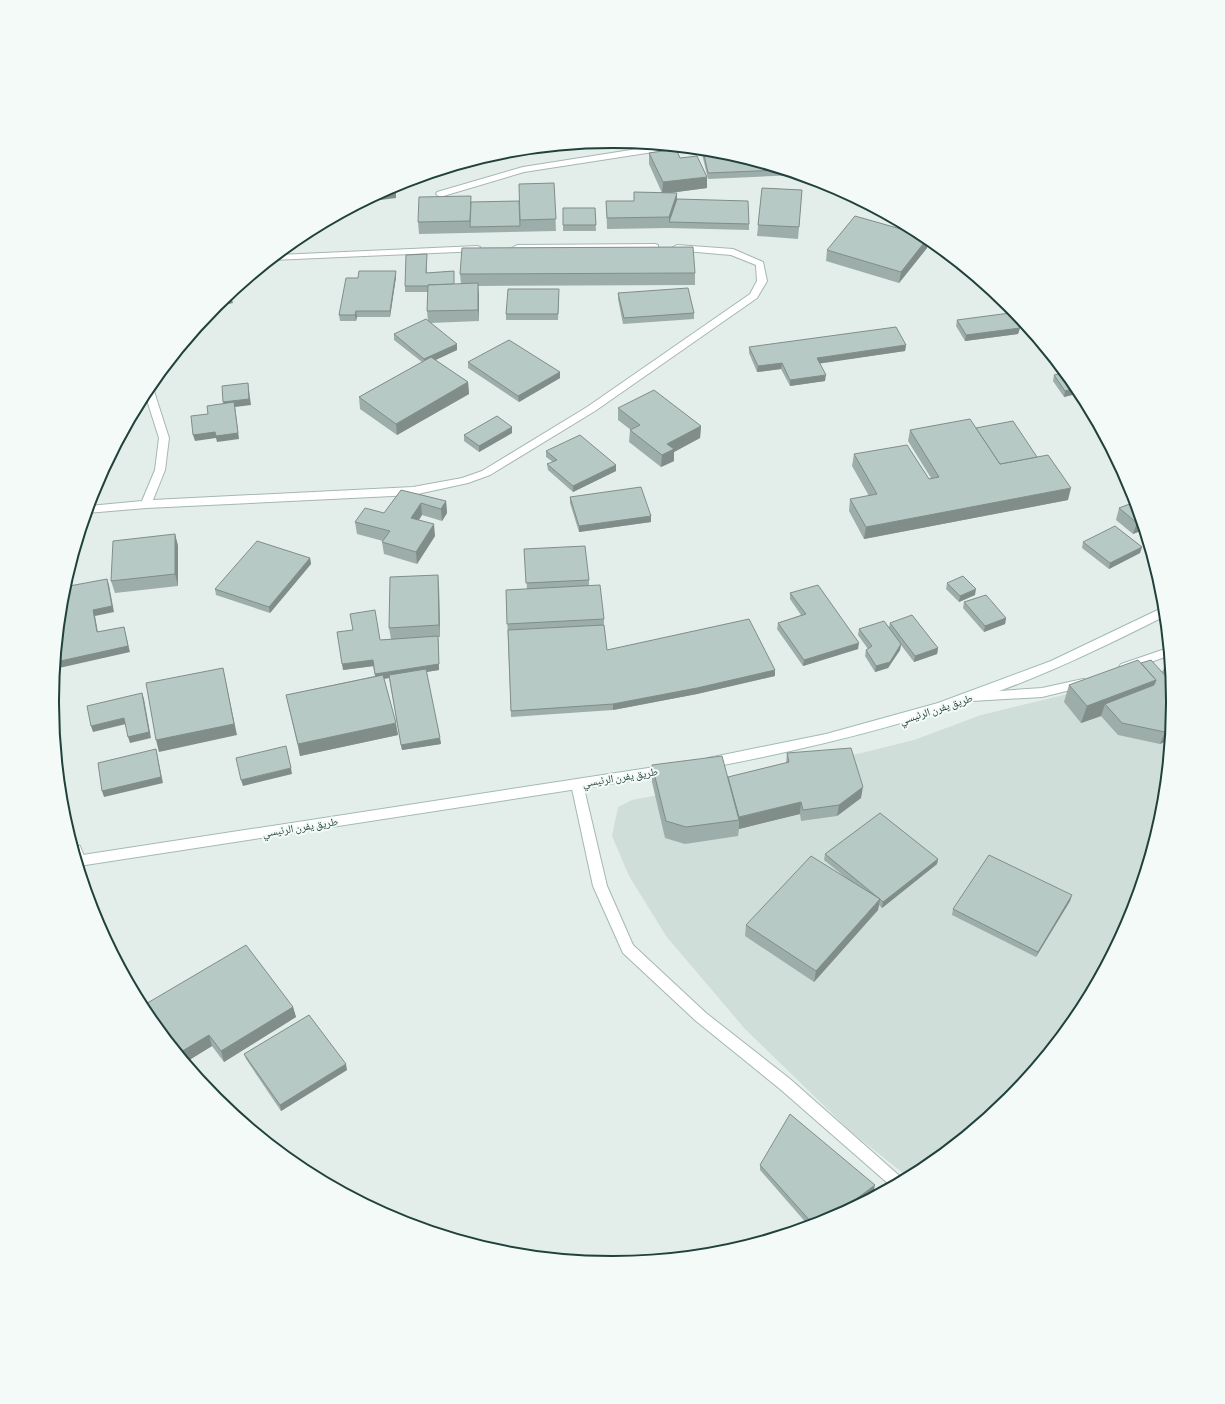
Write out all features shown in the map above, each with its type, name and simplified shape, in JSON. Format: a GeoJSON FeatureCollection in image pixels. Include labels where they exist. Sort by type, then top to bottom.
{"type":"FeatureCollection","features":[{"type":"Feature","properties":{"kind":"street"},"geometry":{"type":"LineString","coordinates":[[440,194],[523,170],[646,150]]}},
{"type":"Feature","properties":{"kind":"street"},"geometry":{"type":"LineString","coordinates":[[94,509],[146,504],[413,491],[464,481],[486,473],[592,409],[754,296],[762,281],[760,264],[734,252],[693,248],[504,248]]}},
{"type":"Feature","properties":{"kind":"street"},"geometry":{"type":"LineString","coordinates":[[283,258],[488,249]]}},
{"type":"Feature","properties":{"kind":"street"},"geometry":{"type":"LineString","coordinates":[[146,504],[160,470],[164,438],[151,396]]}},
{"type":"Feature","properties":{"kind":"street","name":"طريق يفرن الرئيسي"},"geometry":{"type":"LineString","coordinates":[[695,765],[742,758],[892,723],[972,697],[1043,670],[1121,634],[1158,614]]}},
{"type":"Feature","properties":{"kind":"street"},"geometry":{"type":"LineString","coordinates":[[1114,672],[1146,658],[1164,653]]}},
{"type":"Feature","properties":{"kind":"street"},"geometry":{"type":"LineString","coordinates":[[972,697],[1042,693],[1064,690],[1094,680]]}},
{"type":"Feature","properties":{"kind":"street","name":"طريق يفرن الرئيسي"},"geometry":{"type":"LineString","coordinates":[[82,857],[679,768]]}},
{"type":"Feature","properties":{"kind":"street"},"geometry":{"type":"LineString","coordinates":[[577,784],[600,886],[628,949],[701,1017],[785,1084],[893,1179]]}},
{"type":"Feature","properties":{"kind":"shaded area"},"geometry":{"type":"Polygon","coordinates":[[[1165,670],[1165,738],[1155,810],[1137,880],[1109,947],[1073,1010],[1029,1067],[977,1118],[949,1141],[903,1173],[850,1131],[745,1029],[666,936],[629,876],[612,836],[618,807],[632,800],[804,767],[914,740],[981,715],[1165,670]]]}},
{"type":"Feature","properties":{"kind":"building"},"geometry":{"type":"Polygon","coordinates":[[[662,151],[678,152],[680,158],[697,156],[707,177],[663,182],[649,153],[662,151]]]}},
{"type":"Feature","properties":{"kind":"building"},"geometry":{"type":"Polygon","coordinates":[[[704,156],[767,171],[708,173],[704,156]]]}},
{"type":"Feature","properties":{"kind":"building"},"geometry":{"type":"Polygon","coordinates":[[[554,183],[556,219],[520,220],[519,184],[554,183]]]}},
{"type":"Feature","properties":{"kind":"building"},"geometry":{"type":"Polygon","coordinates":[[[762,188],[802,190],[799,227],[758,225],[762,188]]]}},
{"type":"Feature","properties":{"kind":"building"},"geometry":{"type":"Polygon","coordinates":[[[634,192],[677,193],[669,217],[607,218],[606,201],[634,201],[634,192]]]}},
{"type":"Feature","properties":{"kind":"building"},"geometry":{"type":"Polygon","coordinates":[[[471,196],[470,221],[418,222],[419,197],[471,196]]]}},
{"type":"Feature","properties":{"kind":"building"},"geometry":{"type":"Polygon","coordinates":[[[677,199],[748,201],[749,224],[669,222],[677,199]]]}},
{"type":"Feature","properties":{"kind":"building"},"geometry":{"type":"Polygon","coordinates":[[[519,201],[520,226],[470,227],[471,202],[519,201]]]}},
{"type":"Feature","properties":{"kind":"building"},"geometry":{"type":"Polygon","coordinates":[[[563,208],[595,208],[596,225],[563,225],[563,208]]]}},
{"type":"Feature","properties":{"kind":"building"},"geometry":{"type":"Polygon","coordinates":[[[855,216],[897,228],[923,244],[901,272],[827,250],[855,216]]]}},
{"type":"Feature","properties":{"kind":"building"},"geometry":{"type":"Polygon","coordinates":[[[693,247],[695,273],[460,274],[462,248],[693,247]]]}},
{"type":"Feature","properties":{"kind":"building"},"geometry":{"type":"Polygon","coordinates":[[[427,254],[426,273],[454,271],[454,284],[405,286],[406,255],[427,254]]]}},
{"type":"Feature","properties":{"kind":"building"},"geometry":{"type":"Polygon","coordinates":[[[359,271],[396,271],[390,311],[356,311],[355,315],[339,315],[346,278],[358,278],[359,271]]]}},
{"type":"Feature","properties":{"kind":"building"},"geometry":{"type":"Polygon","coordinates":[[[478,283],[478,310],[427,311],[428,285],[478,283]]]}},
{"type":"Feature","properties":{"kind":"building"},"geometry":{"type":"Polygon","coordinates":[[[688,288],[694,313],[624,318],[618,293],[688,288]]]}},
{"type":"Feature","properties":{"kind":"building"},"geometry":{"type":"Polygon","coordinates":[[[508,289],[559,289],[558,314],[506,314],[508,289]]]}},
{"type":"Feature","properties":{"kind":"building"},"geometry":{"type":"Polygon","coordinates":[[[1006,313],[1020,328],[966,335],[957,320],[1006,313]]]}},
{"type":"Feature","properties":{"kind":"building"},"geometry":{"type":"Polygon","coordinates":[[[426,319],[457,344],[424,359],[394,334],[426,319]]]}},
{"type":"Feature","properties":{"kind":"building"},"geometry":{"type":"Polygon","coordinates":[[[896,327],[906,345],[817,358],[826,375],[790,380],[782,363],[758,366],[749,347],[896,327]]]}},
{"type":"Feature","properties":{"kind":"building"},"geometry":{"type":"Polygon","coordinates":[[[509,340],[560,372],[518,396],[468,362],[509,340]]]}},
{"type":"Feature","properties":{"kind":"building"},"geometry":{"type":"Polygon","coordinates":[[[431,357],[468,382],[396,424],[359,397],[431,357]]]}},
{"type":"Feature","properties":{"kind":"building"},"geometry":{"type":"Polygon","coordinates":[[[1059,374],[1070,390],[1065,391],[1054,375],[1059,374]]]}},
{"type":"Feature","properties":{"kind":"building"},"geometry":{"type":"Polygon","coordinates":[[[248,383],[249,399],[223,402],[222,386],[248,383]]]}},
{"type":"Feature","properties":{"kind":"building"},"geometry":{"type":"Polygon","coordinates":[[[654,390],[701,426],[667,444],[674,449],[662,455],[630,430],[640,425],[618,408],[654,390]]]}},
{"type":"Feature","properties":{"kind":"building"},"geometry":{"type":"Polygon","coordinates":[[[234,402],[238,433],[216,436],[215,432],[193,435],[191,416],[208,414],[207,406],[234,402]]]}},
{"type":"Feature","properties":{"kind":"building"},"geometry":{"type":"Polygon","coordinates":[[[497,416],[512,427],[479,446],[464,435],[497,416]]]}},
{"type":"Feature","properties":{"kind":"building"},"geometry":{"type":"Polygon","coordinates":[[[970,419],[1000,464],[1048,455],[1071,488],[866,527],[850,499],[877,494],[854,454],[907,445],[929,479],[939,477],[910,430],[970,419]]]}},
{"type":"Feature","properties":{"kind":"building"},"geometry":{"type":"Polygon","coordinates":[[[1013,421],[1037,457],[1000,464],[976,428],[1013,421]]]}},
{"type":"Feature","properties":{"kind":"building"},"geometry":{"type":"Polygon","coordinates":[[[580,435],[616,465],[573,486],[547,464],[557,460],[546,451],[580,435]]]}},
{"type":"Feature","properties":{"kind":"building"},"geometry":{"type":"Polygon","coordinates":[[[641,487],[651,516],[579,526],[570,497],[641,487]]]}},
{"type":"Feature","properties":{"kind":"building"},"geometry":{"type":"Polygon","coordinates":[[[401,490],[446,501],[441,509],[421,503],[411,518],[434,524],[416,552],[382,542],[390,531],[355,522],[365,508],[384,513],[401,490]]]}},
{"type":"Feature","properties":{"kind":"building"},"geometry":{"type":"Polygon","coordinates":[[[1129,504],[1136,523],[1119,508],[1129,504]]]}},
{"type":"Feature","properties":{"kind":"building"},"geometry":{"type":"Polygon","coordinates":[[[1115,526],[1142,547],[1110,563],[1083,542],[1115,526]]]}},
{"type":"Feature","properties":{"kind":"building"},"geometry":{"type":"Polygon","coordinates":[[[175,534],[175,574],[111,581],[113,541],[175,534]]]}},
{"type":"Feature","properties":{"kind":"building"},"geometry":{"type":"Polygon","coordinates":[[[257,541],[310,558],[269,607],[215,589],[257,541]]]}},
{"type":"Feature","properties":{"kind":"building"},"geometry":{"type":"Polygon","coordinates":[[[585,546],[589,580],[526,583],[524,549],[585,546]]]}},
{"type":"Feature","properties":{"kind":"building"},"geometry":{"type":"Polygon","coordinates":[[[438,575],[439,625],[389,628],[390,577],[438,575]]]}},
{"type":"Feature","properties":{"kind":"building"},"geometry":{"type":"Polygon","coordinates":[[[963,576],[976,589],[960,596],[947,583],[963,576]]]}},
{"type":"Feature","properties":{"kind":"building"},"geometry":{"type":"Polygon","coordinates":[[[107,579],[112,606],[93,610],[97,632],[124,627],[128,646],[61,661],[64,630],[72,586],[107,579]]]}},
{"type":"Feature","properties":{"kind":"building"},"geometry":{"type":"Polygon","coordinates":[[[600,585],[604,619],[507,624],[506,590],[600,585]]]}},
{"type":"Feature","properties":{"kind":"building"},"geometry":{"type":"Polygon","coordinates":[[[818,585],[859,643],[804,660],[778,623],[806,614],[790,593],[818,585]]]}},
{"type":"Feature","properties":{"kind":"building"},"geometry":{"type":"Polygon","coordinates":[[[986,595],[1006,618],[985,626],[964,602],[986,595]]]}},
{"type":"Feature","properties":{"kind":"building"},"geometry":{"type":"Polygon","coordinates":[[[375,610],[380,640],[438,636],[439,664],[375,674],[373,660],[342,664],[337,632],[353,630],[350,614],[375,610]]]}},
{"type":"Feature","properties":{"kind":"building"},"geometry":{"type":"Polygon","coordinates":[[[912,615],[938,648],[915,656],[890,623],[912,615]]]}},
{"type":"Feature","properties":{"kind":"building"},"geometry":{"type":"Polygon","coordinates":[[[749,619],[775,670],[697,688],[613,704],[511,711],[508,630],[604,625],[607,650],[749,619]]]}},
{"type":"Feature","properties":{"kind":"building"},"geometry":{"type":"Polygon","coordinates":[[[884,621],[901,644],[890,662],[876,666],[866,650],[872,646],[859,629],[884,621]]]}},
{"type":"Feature","properties":{"kind":"building"},"geometry":{"type":"Polygon","coordinates":[[[1138,660],[1156,680],[1087,706],[1069,685],[1138,660]]]}},
{"type":"Feature","properties":{"kind":"building"},"geometry":{"type":"Polygon","coordinates":[[[1151,660],[1165,676],[1165,732],[1122,723],[1105,704],[1154,685],[1156,680],[1141,663],[1151,660]]]}},
{"type":"Feature","properties":{"kind":"building"},"geometry":{"type":"Polygon","coordinates":[[[223,668],[234,724],[156,740],[146,683],[223,668]]]}},
{"type":"Feature","properties":{"kind":"building"},"geometry":{"type":"Polygon","coordinates":[[[426,669],[440,738],[401,745],[389,675],[426,669]]]}},
{"type":"Feature","properties":{"kind":"building"},"geometry":{"type":"Polygon","coordinates":[[[383,675],[396,723],[298,744],[286,695],[383,675]]]}},
{"type":"Feature","properties":{"kind":"building"},"geometry":{"type":"Polygon","coordinates":[[[142,693],[149,732],[128,737],[124,718],[91,726],[87,706],[142,693]]]}},
{"type":"Feature","properties":{"kind":"building"},"geometry":{"type":"Polygon","coordinates":[[[286,746],[291,768],[241,780],[236,758],[286,746]]]}},
{"type":"Feature","properties":{"kind":"building"},"geometry":{"type":"Polygon","coordinates":[[[851,748],[863,787],[839,805],[803,810],[801,802],[739,817],[728,777],[789,762],[787,753],[851,748]]]}},
{"type":"Feature","properties":{"kind":"building"},"geometry":{"type":"Polygon","coordinates":[[[156,749],[161,777],[102,791],[98,763],[156,749]]]}},
{"type":"Feature","properties":{"kind":"building"},"geometry":{"type":"Polygon","coordinates":[[[722,756],[739,820],[686,827],[666,821],[652,765],[722,756]]]}},
{"type":"Feature","properties":{"kind":"building"},"geometry":{"type":"Polygon","coordinates":[[[880,813],[938,859],[883,902],[825,854],[880,813]]]}},
{"type":"Feature","properties":{"kind":"building"},"geometry":{"type":"Polygon","coordinates":[[[989,855],[1072,895],[1038,952],[953,909],[989,855]]]}},
{"type":"Feature","properties":{"kind":"building"},"geometry":{"type":"Polygon","coordinates":[[[811,856],[880,899],[816,971],[746,925],[811,856]]]}},
{"type":"Feature","properties":{"kind":"building"},"geometry":{"type":"Polygon","coordinates":[[[246,945],[293,1007],[221,1051],[209,1035],[183,1051],[148,1003],[246,945]]]}},
{"type":"Feature","properties":{"kind":"building"},"geometry":{"type":"Polygon","coordinates":[[[309,1015],[346,1064],[280,1105],[244,1054],[309,1015]]]}},
{"type":"Feature","properties":{"kind":"building"},"geometry":{"type":"Polygon","coordinates":[[[790,1114],[875,1185],[857,1198],[808,1219],[760,1165],[790,1114]]]}}]}
